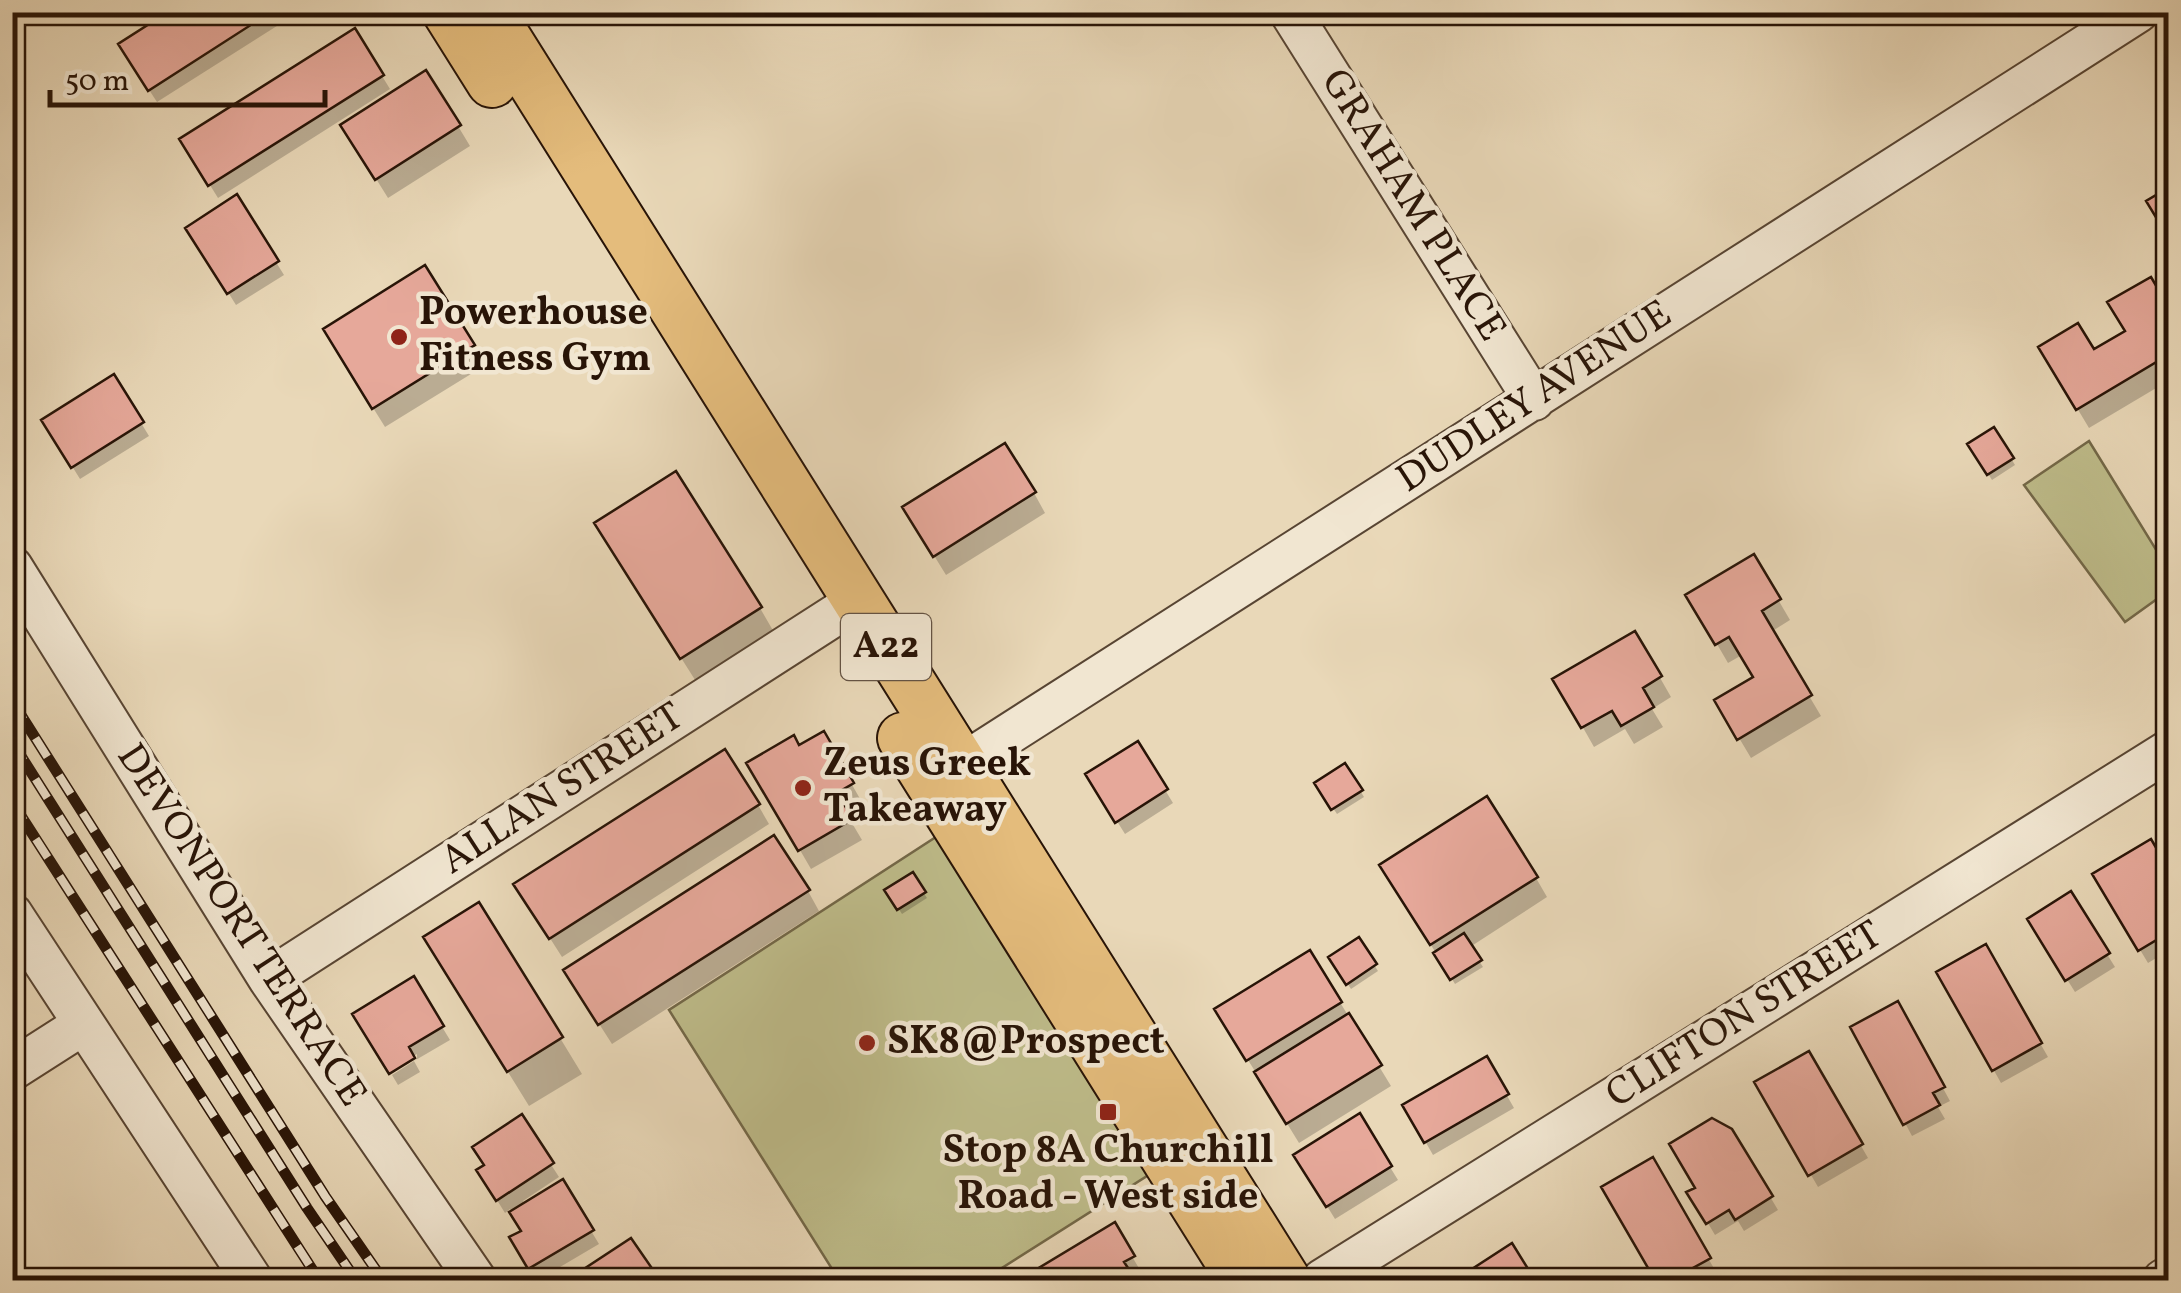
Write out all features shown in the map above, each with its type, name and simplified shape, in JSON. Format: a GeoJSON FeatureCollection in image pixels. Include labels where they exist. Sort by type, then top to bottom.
{"type":"FeatureCollection","features":[{"type":"Feature","properties":{"kind":"main road","name":"A22"},"geometry":{"type":"LineString","coordinates":[[448,12],[694,399],[843,610]]}},
{"type":"Feature","properties":{"kind":"main road","name":"A22"},"geometry":{"type":"LineString","coordinates":[[488,12],[843,610],[946,774],[1244,1280]]}},
{"type":"Feature","properties":{"kind":"main road","name":"A22"},"geometry":{"type":"LineString","coordinates":[[946,774],[1285,1280]]}},
{"type":"Feature","properties":{"kind":"street","name":"GRAHAM PLACE"},"geometry":{"type":"LineString","coordinates":[[1290,12],[1534,400]]}},
{"type":"Feature","properties":{"kind":"street","name":"DUDLEY AVENUE"},"geometry":{"type":"LineString","coordinates":[[946,774],[2138,12]]}},
{"type":"Feature","properties":{"kind":"street","name":"DEVONPORT TERRACE"},"geometry":{"type":"LineString","coordinates":[[12,566],[269,979],[476,1280]]}},
{"type":"Feature","properties":{"kind":"street","name":"ALLAN STREET"},"geometry":{"type":"LineString","coordinates":[[269,979],[843,610]]}},
{"type":"Feature","properties":{"kind":"street","name":"CLIFTON STREET"},"geometry":{"type":"LineString","coordinates":[[1322,1280],[2168,751]]}},
{"type":"Feature","properties":{"kind":"street"},"geometry":{"type":"LineString","coordinates":[[12,914],[252,1280]]}},
{"type":"Feature","properties":{"kind":"street"},"geometry":{"type":"LineString","coordinates":[[12,1070],[84,1024]]}},
{"type":"Feature","properties":{"kind":"shaded area"},"geometry":{"type":"Polygon","coordinates":[[[2089,441],[2168,569],[2168,591],[2125,622],[2024,485],[2089,441]]]}},
{"type":"Feature","properties":{"kind":"shaded area"},"geometry":{"type":"Polygon","coordinates":[[[956,824],[1169,1162],[983,1280],[839,1280],[669,1010],[956,824]]]}},
{"type":"Feature","properties":{"kind":"building"},"geometry":{"type":"Polygon","coordinates":[[[168,12],[271,12],[148,91],[118,44],[168,12]]]}},
{"type":"Feature","properties":{"kind":"building"},"geometry":{"type":"Polygon","coordinates":[[[355,28],[384,75],[208,186],[179,139],[355,28]]]}},
{"type":"Feature","properties":{"kind":"building"},"geometry":{"type":"Polygon","coordinates":[[[426,70],[461,125],[375,180],[340,125],[426,70]]]}},
{"type":"Feature","properties":{"kind":"building"},"geometry":{"type":"Polygon","coordinates":[[[2168,188],[2168,237],[2146,201],[2168,188]]]}},
{"type":"Feature","properties":{"kind":"building"},"geometry":{"type":"Polygon","coordinates":[[[237,194],[279,261],[227,294],[185,228],[237,194]]]}},
{"type":"Feature","properties":{"kind":"building","name":"Powerhouse Fitness Gym"},"geometry":{"type":"Polygon","coordinates":[[[425,265],[475,345],[372,409],[323,329],[425,265]]]}},
{"type":"Feature","properties":{"kind":"building"},"geometry":{"type":"Polygon","coordinates":[[[2151,277],[2168,306],[2168,355],[2076,410],[2038,347],[2078,323],[2094,349],[2125,331],[2107,302],[2151,277]]]}},
{"type":"Feature","properties":{"kind":"building"},"geometry":{"type":"Polygon","coordinates":[[[114,374],[144,422],[71,468],[41,420],[114,374]]]}},
{"type":"Feature","properties":{"kind":"building"},"geometry":{"type":"Polygon","coordinates":[[[1994,427],[2014,458],[1987,475],[1967,444],[1994,427]]]}},
{"type":"Feature","properties":{"kind":"building"},"geometry":{"type":"Polygon","coordinates":[[[1005,443],[1036,492],[933,557],[902,507],[1005,443]]]}},
{"type":"Feature","properties":{"kind":"building"},"geometry":{"type":"Polygon","coordinates":[[[676,471],[762,607],[680,659],[594,523],[676,471]]]}},
{"type":"Feature","properties":{"kind":"building"},"geometry":{"type":"Polygon","coordinates":[[[1754,554],[1781,599],[1762,611],[1812,695],[1737,740],[1714,700],[1753,677],[1729,637],[1715,645],[1685,595],[1754,554]]]}},
{"type":"Feature","properties":{"kind":"building"},"geometry":{"type":"Polygon","coordinates":[[[1635,631],[1662,676],[1643,688],[1654,707],[1621,726],[1612,711],[1581,728],[1552,679],[1635,631]]]}},
{"type":"Feature","properties":{"kind":"building","name":"Zeus Greek Takeaway"},"geometry":{"type":"Polygon","coordinates":[[[824,731],[854,783],[837,793],[853,819],[798,851],[746,763],[794,735],[799,745],[824,731]]]}},
{"type":"Feature","properties":{"kind":"building"},"geometry":{"type":"Polygon","coordinates":[[[1138,741],[1168,789],[1115,823],[1085,774],[1138,741]]]}},
{"type":"Feature","properties":{"kind":"building"},"geometry":{"type":"Polygon","coordinates":[[[725,749],[760,804],[549,939],[513,884],[725,749]]]}},
{"type":"Feature","properties":{"kind":"building"},"geometry":{"type":"Polygon","coordinates":[[[1345,763],[1363,790],[1331,810],[1314,783],[1345,763]]]}},
{"type":"Feature","properties":{"kind":"building"},"geometry":{"type":"Polygon","coordinates":[[[1487,796],[1538,877],[1430,945],[1379,865],[1487,796]]]}},
{"type":"Feature","properties":{"kind":"building"},"geometry":{"type":"Polygon","coordinates":[[[774,835],[810,890],[598,1025],[563,970],[774,835]]]}},
{"type":"Feature","properties":{"kind":"building"},"geometry":{"type":"Polygon","coordinates":[[[2151,839],[2168,868],[2168,933],[2138,951],[2092,874],[2151,839]]]}},
{"type":"Feature","properties":{"kind":"building"},"geometry":{"type":"Polygon","coordinates":[[[913,872],[926,892],[897,910],[884,890],[913,872]]]}},
{"type":"Feature","properties":{"kind":"building"},"geometry":{"type":"Polygon","coordinates":[[[2071,891],[2110,953],[2065,981],[2027,919],[2071,891]]]}},
{"type":"Feature","properties":{"kind":"building"},"geometry":{"type":"Polygon","coordinates":[[[479,902],[563,1037],[507,1072],[423,937],[479,902]]]}},
{"type":"Feature","properties":{"kind":"building"},"geometry":{"type":"Polygon","coordinates":[[[1464,933],[1482,960],[1450,980],[1433,953],[1464,933]]]}},
{"type":"Feature","properties":{"kind":"building"},"geometry":{"type":"Polygon","coordinates":[[[1359,937],[1377,964],[1346,985],[1328,957],[1359,937]]]}},
{"type":"Feature","properties":{"kind":"building"},"geometry":{"type":"Polygon","coordinates":[[[1986,944],[2042,1043],[1992,1071],[1936,972],[1986,944]]]}},
{"type":"Feature","properties":{"kind":"building"},"geometry":{"type":"Polygon","coordinates":[[[1310,950],[1342,1002],[1246,1061],[1214,1009],[1310,950]]]}},
{"type":"Feature","properties":{"kind":"building"},"geometry":{"type":"Polygon","coordinates":[[[414,976],[444,1026],[409,1047],[415,1058],[389,1074],[352,1014],[414,976]]]}},
{"type":"Feature","properties":{"kind":"building"},"geometry":{"type":"Polygon","coordinates":[[[1898,1001],[1945,1087],[1933,1093],[1940,1105],[1903,1125],[1850,1027],[1898,1001]]]}},
{"type":"Feature","properties":{"kind":"building"},"geometry":{"type":"Polygon","coordinates":[[[1349,1013],[1382,1065],[1286,1124],[1254,1072],[1349,1013]]]}},
{"type":"Feature","properties":{"kind":"building"},"geometry":{"type":"Polygon","coordinates":[[[1809,1051],[1863,1144],[1808,1176],[1754,1082],[1809,1051]]]}},
{"type":"Feature","properties":{"kind":"building"},"geometry":{"type":"Polygon","coordinates":[[[1487,1056],[1509,1094],[1424,1143],[1402,1105],[1487,1056]]]}},
{"type":"Feature","properties":{"kind":"building"},"geometry":{"type":"Polygon","coordinates":[[[1360,1113],[1392,1166],[1326,1207],[1293,1155],[1360,1113]]]}},
{"type":"Feature","properties":{"kind":"building"},"geometry":{"type":"Polygon","coordinates":[[[522,1114],[554,1163],[496,1201],[476,1170],[484,1165],[472,1147],[522,1114]]]}},
{"type":"Feature","properties":{"kind":"building"},"geometry":{"type":"Polygon","coordinates":[[[1712,1118],[1732,1129],[1773,1196],[1735,1220],[1729,1210],[1706,1224],[1686,1192],[1695,1188],[1669,1144],[1712,1118]]]}},
{"type":"Feature","properties":{"kind":"building"},"geometry":{"type":"Polygon","coordinates":[[[1653,1157],[1711,1258],[1671,1280],[1655,1280],[1601,1187],[1653,1157]]]}},
{"type":"Feature","properties":{"kind":"building"},"geometry":{"type":"Polygon","coordinates":[[[563,1179],[594,1230],[528,1269],[509,1237],[521,1231],[509,1212],[563,1179]]]}},
{"type":"Feature","properties":{"kind":"building"},"geometry":{"type":"Polygon","coordinates":[[[1115,1222],[1135,1256],[1124,1262],[1136,1280],[1031,1280],[1027,1275],[1115,1222]]]}},
{"type":"Feature","properties":{"kind":"building"},"geometry":{"type":"Polygon","coordinates":[[[631,1238],[660,1280],[567,1280],[631,1238]]]}},
{"type":"Feature","properties":{"kind":"building"},"geometry":{"type":"Polygon","coordinates":[[[1512,1243],[1535,1280],[1455,1280],[1512,1243]]]}},
{"type":"Feature","properties":{"kind":"railway"},"geometry":{"type":"LineString","coordinates":[[12,701],[325,1196],[383,1280]]}},
{"type":"Feature","properties":{"kind":"railway"},"geometry":{"type":"LineString","coordinates":[[12,742],[356,1280]]}},
{"type":"Feature","properties":{"kind":"railway"},"geometry":{"type":"LineString","coordinates":[[12,802],[319,1280]]}},
{"type":"Feature","properties":{"kind":"place","name":"Powerhouse Fitness Gym"},"geometry":{"type":"Point","coordinates":[399,337]}},
{"type":"Feature","properties":{"kind":"place","name":"Zeus Greek Takeaway"},"geometry":{"type":"Point","coordinates":[803,788]}},
{"type":"Feature","properties":{"kind":"place","name":"SK8@Prospect"},"geometry":{"type":"Point","coordinates":[867,1043]}},
{"type":"Feature","properties":{"kind":"place","name":"Stop 8A Churchill Road - West side"},"geometry":{"type":"Point","coordinates":[1108,1112]}}]}
